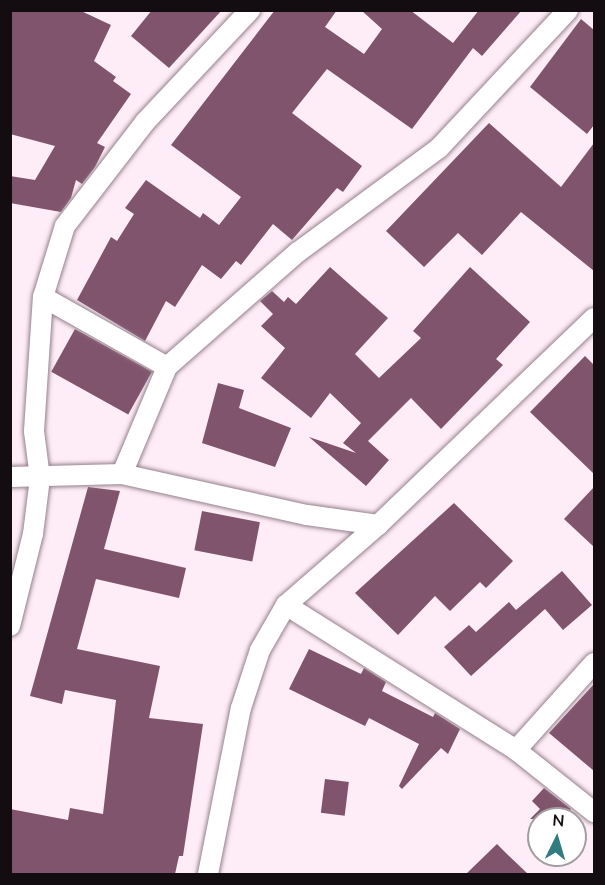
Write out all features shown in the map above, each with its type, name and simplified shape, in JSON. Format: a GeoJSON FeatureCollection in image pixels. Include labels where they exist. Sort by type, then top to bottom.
{"type":"FeatureCollection","features":[{"type":"Feature","properties":{"kind":"street"},"geometry":{"type":"LineString","coordinates":[[10,626],[33,534],[40,478],[34,431],[44,297],[65,226],[145,122],[250,10]]}},
{"type":"Feature","properties":{"kind":"street"},"geometry":{"type":"LineString","coordinates":[[122,474],[167,367],[298,252],[439,148],[568,10]]}},
{"type":"Feature","properties":{"kind":"street"},"geometry":{"type":"LineString","coordinates":[[44,297],[167,367]]}},
{"type":"Feature","properties":{"kind":"street"},"geometry":{"type":"LineString","coordinates":[[208,874],[241,708],[260,650],[286,605],[378,525],[594,318]]}},
{"type":"Feature","properties":{"kind":"street"},"geometry":{"type":"LineString","coordinates":[[10,477],[40,478],[122,474],[307,514],[378,525]]}},
{"type":"Feature","properties":{"kind":"street"},"geometry":{"type":"LineString","coordinates":[[286,605],[516,750],[594,812]]}},
{"type":"Feature","properties":{"kind":"street"},"geometry":{"type":"LineString","coordinates":[[516,750],[594,663]]}},
{"type":"Feature","properties":{"kind":"building"},"geometry":{"type":"Polygon","coordinates":[[[10,10],[79,10],[111,25],[94,61],[116,77],[113,81],[131,94],[97,143],[105,147],[95,167],[82,184],[76,180],[71,198],[61,212],[10,203],[10,176],[35,180],[55,146],[10,134],[10,10]]]}},
{"type":"Feature","properties":{"kind":"building"},"geometry":{"type":"Polygon","coordinates":[[[152,10],[222,10],[169,68],[131,36],[152,10]]]}},
{"type":"Feature","properties":{"kind":"building"},"geometry":{"type":"Polygon","coordinates":[[[275,10],[337,10],[325,27],[364,54],[382,29],[361,10],[410,10],[453,43],[479,10],[522,10],[482,56],[473,48],[412,129],[327,69],[292,113],[362,166],[343,192],[337,188],[292,240],[273,224],[241,265],[236,261],[221,279],[202,265],[175,307],[166,301],[145,341],[77,300],[111,237],[117,241],[134,214],[125,208],[146,180],[200,218],[203,213],[219,225],[241,197],[171,145],[275,10]]]}},
{"type":"Feature","properties":{"kind":"building"},"geometry":{"type":"Polygon","coordinates":[[[581,19],[594,30],[594,125],[587,134],[530,87],[581,19]]]}},
{"type":"Feature","properties":{"kind":"building"},"geometry":{"type":"Polygon","coordinates":[[[489,123],[561,187],[594,143],[594,271],[521,212],[482,255],[458,233],[424,267],[386,231],[489,123]]]}},
{"type":"Feature","properties":{"kind":"building"},"geometry":{"type":"Polygon","coordinates":[[[330,267],[388,318],[355,354],[379,378],[421,338],[413,331],[470,267],[530,322],[496,359],[503,365],[441,429],[411,398],[368,441],[389,460],[366,486],[309,437],[356,453],[343,443],[361,423],[330,393],[311,418],[261,378],[285,348],[261,326],[273,314],[260,301],[272,291],[284,302],[288,297],[296,304],[330,267]]]}},
{"type":"Feature","properties":{"kind":"building"},"geometry":{"type":"Polygon","coordinates":[[[75,329],[152,372],[128,415],[51,372],[75,329]]]}},
{"type":"Feature","properties":{"kind":"building"},"geometry":{"type":"Polygon","coordinates":[[[585,356],[594,365],[594,474],[530,412],[585,356]]]}},
{"type":"Feature","properties":{"kind":"building"},"geometry":{"type":"Polygon","coordinates":[[[218,383],[244,390],[239,408],[291,428],[275,467],[202,443],[218,383]]]}},
{"type":"Feature","properties":{"kind":"building"},"geometry":{"type":"Polygon","coordinates":[[[88,487],[120,491],[104,549],[186,568],[179,598],[96,579],[77,649],[160,666],[149,718],[203,724],[183,856],[179,856],[175,874],[10,874],[10,809],[68,820],[70,808],[103,814],[116,700],[65,690],[62,704],[30,696],[88,487]]]}},
{"type":"Feature","properties":{"kind":"building"},"geometry":{"type":"Polygon","coordinates":[[[594,487],[594,547],[564,519],[594,487]]]}},
{"type":"Feature","properties":{"kind":"building"},"geometry":{"type":"Polygon","coordinates":[[[454,503],[513,561],[486,588],[480,582],[450,611],[435,596],[398,635],[355,593],[454,503]]]}},
{"type":"Feature","properties":{"kind":"building"},"geometry":{"type":"Polygon","coordinates":[[[202,511],[260,522],[252,562],[194,550],[202,511]]]}},
{"type":"Feature","properties":{"kind":"building"},"geometry":{"type":"Polygon","coordinates":[[[562,571],[592,605],[563,630],[545,609],[471,676],[444,647],[469,625],[476,632],[509,602],[516,610],[562,571]]]}},
{"type":"Feature","properties":{"kind":"building"},"geometry":{"type":"Polygon","coordinates":[[[309,649],[361,674],[364,668],[386,682],[382,691],[433,717],[435,713],[460,729],[448,754],[441,748],[402,789],[399,786],[419,744],[369,718],[365,726],[289,689],[309,649]]]}},
{"type":"Feature","properties":{"kind":"building"},"geometry":{"type":"Polygon","coordinates":[[[594,684],[594,771],[549,733],[594,684]]]}},
{"type":"Feature","properties":{"kind":"building"},"geometry":{"type":"Polygon","coordinates":[[[325,779],[349,782],[345,816],[321,813],[325,779]]]}},
{"type":"Feature","properties":{"kind":"building"},"geometry":{"type":"Polygon","coordinates":[[[544,788],[568,807],[538,807],[532,801],[544,788]]]}},
{"type":"Feature","properties":{"kind":"building"},"geometry":{"type":"Polygon","coordinates":[[[497,844],[528,874],[466,874],[497,844]]]}}]}
